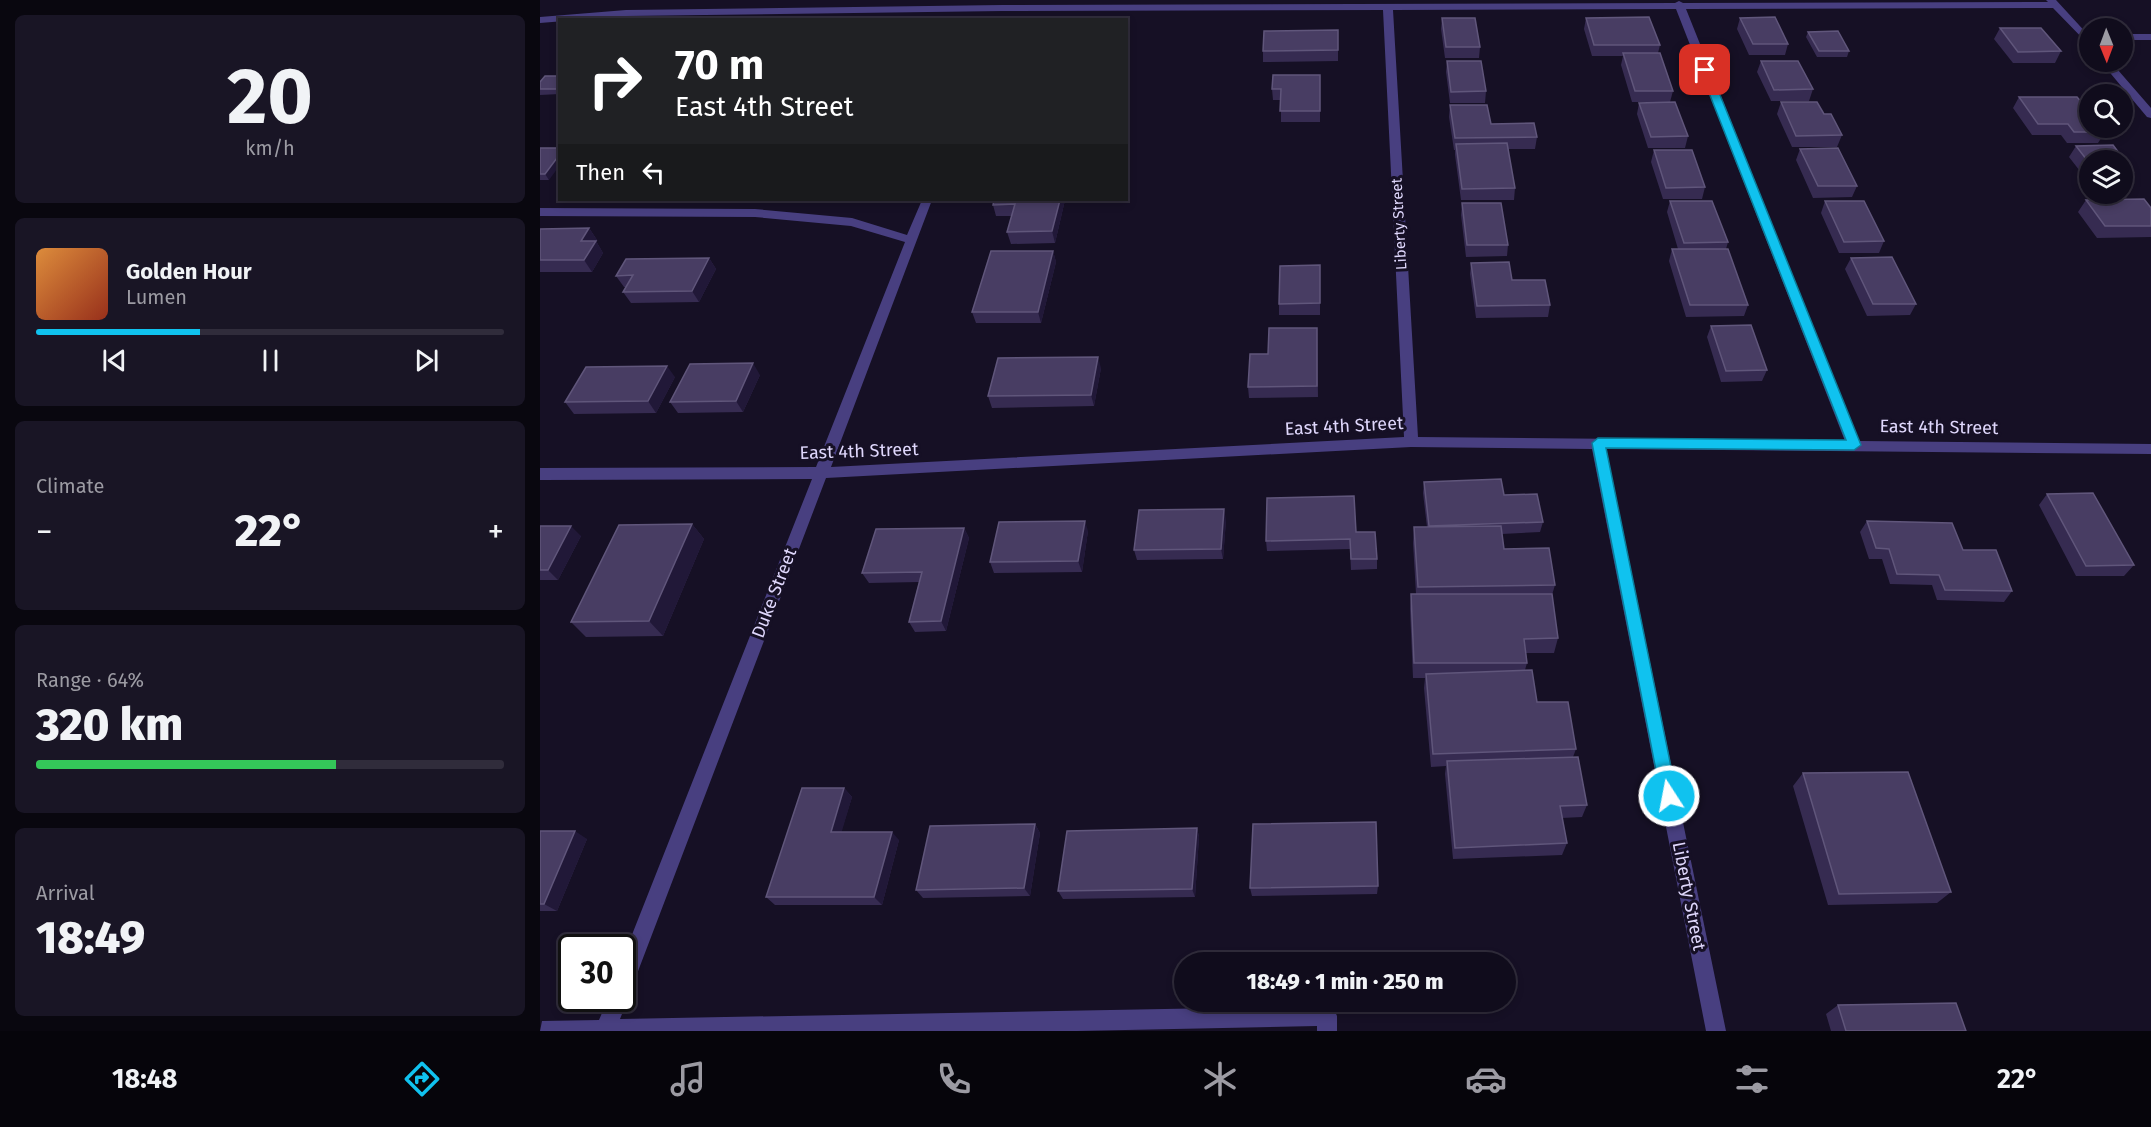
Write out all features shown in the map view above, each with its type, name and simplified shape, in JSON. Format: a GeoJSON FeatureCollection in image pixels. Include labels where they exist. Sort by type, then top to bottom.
{"type":"FeatureCollection","features":[{"type":"Feature","properties":{"kind":"street"},"geometry":{"type":"LineString","coordinates":[[626,13],[636,0]]}},
{"type":"Feature","properties":{"kind":"street"},"geometry":{"type":"LineString","coordinates":[[565,18],[626,13],[1002,8],[1100,4],[1388,7],[1633,2],[1679,4],[2053,2],[2079,29]]}},
{"type":"Feature","properties":{"kind":"street"},"geometry":{"type":"LineString","coordinates":[[1679,4],[1854,445]]}},
{"type":"Feature","properties":{"kind":"street","name":"Liberty Street"},"geometry":{"type":"LineString","coordinates":[[1388,7],[1411,442]]}},
{"type":"Feature","properties":{"kind":"street"},"geometry":{"type":"LineString","coordinates":[[998,18],[1002,8]]}},
{"type":"Feature","properties":{"kind":"street"},"geometry":{"type":"LineString","coordinates":[[540,20],[558,19]]}},
{"type":"Feature","properties":{"kind":"street"},"geometry":{"type":"LineString","coordinates":[[2133,37],[2151,37]]}},
{"type":"Feature","properties":{"kind":"street"},"geometry":{"type":"LineString","coordinates":[[2114,72],[2151,115]]}},
{"type":"Feature","properties":{"kind":"street","name":"Duke Street"},"geometry":{"type":"LineString","coordinates":[[636,951],[927,201]]}},
{"type":"Feature","properties":{"kind":"street"},"geometry":{"type":"LineString","coordinates":[[540,212],[755,213],[852,222],[911,240]]}},
{"type":"Feature","properties":{"kind":"street","name":"East 4th Street"},"geometry":{"type":"LineString","coordinates":[[540,474],[821,473],[1411,442],[2151,449]]}},
{"type":"Feature","properties":{"kind":"street","name":"Liberty Street"},"geometry":{"type":"LineString","coordinates":[[1598,443],[1716,1031]]}},
{"type":"Feature","properties":{"kind":"street"},"geometry":{"type":"LineString","coordinates":[[606,1031],[613,1012]]}},
{"type":"Feature","properties":{"kind":"street"},"geometry":{"type":"LineString","coordinates":[[542,1031],[1327,1016],[1327,1031]]}},
{"type":"Feature","properties":{"kind":"building"},"geometry":{"type":"Polygon","coordinates":[[[1649,17],[1660,45],[1594,45],[1586,18],[1649,17]]]}},
{"type":"Feature","properties":{"kind":"building"},"geometry":{"type":"Polygon","coordinates":[[[1775,17],[1788,44],[1753,44],[1740,18],[1775,17]]]}},
{"type":"Feature","properties":{"kind":"building"},"geometry":{"type":"Polygon","coordinates":[[[1442,18],[1475,18],[1480,47],[1446,47],[1442,18]]]}},
{"type":"Feature","properties":{"kind":"building"},"geometry":{"type":"Polygon","coordinates":[[[2000,28],[2041,28],[2061,51],[2018,52],[2000,28]]]}},
{"type":"Feature","properties":{"kind":"building"},"geometry":{"type":"Polygon","coordinates":[[[1338,30],[1338,50],[1263,51],[1264,31],[1338,30]]]}},
{"type":"Feature","properties":{"kind":"building"},"geometry":{"type":"Polygon","coordinates":[[[1838,31],[1849,51],[1819,51],[1808,32],[1838,31]]]}},
{"type":"Feature","properties":{"kind":"building"},"geometry":{"type":"Polygon","coordinates":[[[1623,53],[1660,53],[1673,91],[1635,91],[1623,53]]]}},
{"type":"Feature","properties":{"kind":"building"},"geometry":{"type":"Polygon","coordinates":[[[1447,61],[1481,61],[1486,91],[1451,92],[1447,61]]]}},
{"type":"Feature","properties":{"kind":"building"},"geometry":{"type":"Polygon","coordinates":[[[1761,61],[1798,61],[1813,89],[1774,90],[1761,61]]]}},
{"type":"Feature","properties":{"kind":"building"},"geometry":{"type":"Polygon","coordinates":[[[1273,75],[1320,75],[1320,111],[1280,111],[1281,89],[1272,89],[1273,75]]]}},
{"type":"Feature","properties":{"kind":"building"},"geometry":{"type":"Polygon","coordinates":[[[545,76],[558,76],[558,89],[540,89],[540,82],[545,76]]]}},
{"type":"Feature","properties":{"kind":"building"},"geometry":{"type":"Polygon","coordinates":[[[2019,97],[2077,97],[2079,99],[2079,132],[2074,132],[2068,124],[2038,124],[2019,97]]]}},
{"type":"Feature","properties":{"kind":"building"},"geometry":{"type":"Polygon","coordinates":[[[1675,102],[1688,136],[1651,137],[1639,103],[1675,102]]]}},
{"type":"Feature","properties":{"kind":"building"},"geometry":{"type":"Polygon","coordinates":[[[1781,102],[1817,102],[1824,114],[1831,114],[1842,135],[1796,136],[1781,102]]]}},
{"type":"Feature","properties":{"kind":"building"},"geometry":{"type":"Polygon","coordinates":[[[1450,105],[1487,105],[1491,124],[1534,123],[1537,137],[1455,138],[1450,105]]]}},
{"type":"Feature","properties":{"kind":"building"},"geometry":{"type":"Polygon","coordinates":[[[1507,143],[1515,188],[1462,189],[1456,144],[1507,143]]]}},
{"type":"Feature","properties":{"kind":"building"},"geometry":{"type":"Polygon","coordinates":[[[2113,145],[2117,150],[2079,150],[2076,146],[2113,145]]]}},
{"type":"Feature","properties":{"kind":"building"},"geometry":{"type":"Polygon","coordinates":[[[540,148],[558,148],[558,157],[545,174],[540,174],[540,148]]]}},
{"type":"Feature","properties":{"kind":"building"},"geometry":{"type":"Polygon","coordinates":[[[1838,148],[1857,186],[1818,186],[1800,149],[1838,148]]]}},
{"type":"Feature","properties":{"kind":"building"},"geometry":{"type":"Polygon","coordinates":[[[1654,150],[1692,150],[1705,187],[1666,188],[1654,150]]]}},
{"type":"Feature","properties":{"kind":"building"},"geometry":{"type":"Polygon","coordinates":[[[2133,199],[2144,199],[2151,208],[2151,226],[2105,226],[2089,204],[2133,204],[2133,199]]]}},
{"type":"Feature","properties":{"kind":"building"},"geometry":{"type":"Polygon","coordinates":[[[994,201],[1060,201],[1052,231],[1007,232],[1015,204],[993,205],[994,201]]]}},
{"type":"Feature","properties":{"kind":"building"},"geometry":{"type":"Polygon","coordinates":[[[1670,201],[1712,201],[1728,242],[1684,243],[1670,201]]]}},
{"type":"Feature","properties":{"kind":"building"},"geometry":{"type":"Polygon","coordinates":[[[1825,201],[1864,201],[1884,241],[1844,242],[1825,201]]]}},
{"type":"Feature","properties":{"kind":"building"},"geometry":{"type":"Polygon","coordinates":[[[1462,203],[1501,203],[1508,245],[1467,245],[1462,203]]]}},
{"type":"Feature","properties":{"kind":"building"},"geometry":{"type":"Polygon","coordinates":[[[589,228],[581,241],[596,241],[584,260],[540,260],[540,229],[589,228]]]}},
{"type":"Feature","properties":{"kind":"building"},"geometry":{"type":"Polygon","coordinates":[[[1672,249],[1728,249],[1748,305],[1690,305],[1672,249]]]}},
{"type":"Feature","properties":{"kind":"building"},"geometry":{"type":"Polygon","coordinates":[[[991,251],[1053,251],[1038,312],[972,312],[991,251]]]}},
{"type":"Feature","properties":{"kind":"building"},"geometry":{"type":"Polygon","coordinates":[[[1892,257],[1916,304],[1873,304],[1851,258],[1892,257]]]}},
{"type":"Feature","properties":{"kind":"building"},"geometry":{"type":"Polygon","coordinates":[[[709,258],[692,291],[623,292],[633,275],[616,276],[626,259],[709,258]]]}},
{"type":"Feature","properties":{"kind":"building"},"geometry":{"type":"Polygon","coordinates":[[[1509,262],[1512,280],[1545,280],[1550,305],[1477,306],[1471,263],[1509,262]]]}},
{"type":"Feature","properties":{"kind":"building"},"geometry":{"type":"Polygon","coordinates":[[[1320,265],[1320,303],[1279,304],[1280,266],[1320,265]]]}},
{"type":"Feature","properties":{"kind":"building"},"geometry":{"type":"Polygon","coordinates":[[[1751,325],[1767,370],[1726,371],[1711,326],[1751,325]]]}},
{"type":"Feature","properties":{"kind":"building"},"geometry":{"type":"Polygon","coordinates":[[[1269,328],[1317,328],[1317,386],[1248,387],[1250,354],[1268,354],[1269,328]]]}},
{"type":"Feature","properties":{"kind":"building"},"geometry":{"type":"Polygon","coordinates":[[[1098,357],[1091,395],[988,396],[998,358],[1098,357]]]}},
{"type":"Feature","properties":{"kind":"building"},"geometry":{"type":"Polygon","coordinates":[[[753,363],[736,401],[670,402],[690,364],[753,363]]]}},
{"type":"Feature","properties":{"kind":"building"},"geometry":{"type":"Polygon","coordinates":[[[667,366],[648,401],[565,402],[586,367],[667,366]]]}},
{"type":"Feature","properties":{"kind":"building"},"geometry":{"type":"Polygon","coordinates":[[[1501,479],[1504,495],[1537,494],[1543,522],[1429,526],[1424,482],[1501,479]]]}},
{"type":"Feature","properties":{"kind":"building"},"geometry":{"type":"Polygon","coordinates":[[[2093,493],[2134,565],[2086,566],[2047,494],[2093,493]]]}},
{"type":"Feature","properties":{"kind":"building"},"geometry":{"type":"Polygon","coordinates":[[[1354,496],[1356,532],[1375,532],[1377,559],[1351,559],[1350,539],[1266,541],[1267,498],[1354,496]]]}},
{"type":"Feature","properties":{"kind":"building"},"geometry":{"type":"Polygon","coordinates":[[[1224,509],[1221,549],[1134,550],[1139,510],[1224,509]]]}},
{"type":"Feature","properties":{"kind":"building"},"geometry":{"type":"Polygon","coordinates":[[[1085,521],[1078,561],[990,562],[999,522],[1085,521]]]}},
{"type":"Feature","properties":{"kind":"building"},"geometry":{"type":"Polygon","coordinates":[[[1867,521],[1952,523],[1963,550],[1996,550],[2012,591],[1945,590],[1939,575],[1897,574],[1889,549],[1876,548],[1867,521]]]}},
{"type":"Feature","properties":{"kind":"building"},"geometry":{"type":"Polygon","coordinates":[[[692,524],[649,621],[571,622],[619,525],[692,524]]]}},
{"type":"Feature","properties":{"kind":"building"},"geometry":{"type":"Polygon","coordinates":[[[540,526],[571,526],[548,570],[540,570],[540,526]]]}},
{"type":"Feature","properties":{"kind":"building"},"geometry":{"type":"Polygon","coordinates":[[[1501,526],[1504,549],[1549,548],[1555,585],[1418,587],[1414,527],[1501,526]]]}},
{"type":"Feature","properties":{"kind":"building"},"geometry":{"type":"Polygon","coordinates":[[[964,528],[941,621],[909,622],[922,572],[862,573],[876,529],[964,528]]]}},
{"type":"Feature","properties":{"kind":"building"},"geometry":{"type":"Polygon","coordinates":[[[1411,594],[1552,594],[1558,638],[1524,639],[1527,663],[1414,663],[1411,594]]]}},
{"type":"Feature","properties":{"kind":"building"},"geometry":{"type":"Polygon","coordinates":[[[1532,670],[1537,702],[1568,702],[1576,749],[1433,754],[1426,674],[1532,670]]]}},
{"type":"Feature","properties":{"kind":"building"},"geometry":{"type":"Polygon","coordinates":[[[1578,757],[1587,805],[1560,806],[1567,843],[1455,848],[1447,761],[1578,757]]]}},
{"type":"Feature","properties":{"kind":"building"},"geometry":{"type":"Polygon","coordinates":[[[1908,772],[1951,892],[1839,894],[1803,773],[1908,772]]]}},
{"type":"Feature","properties":{"kind":"building"},"geometry":{"type":"Polygon","coordinates":[[[802,788],[844,788],[831,832],[892,832],[874,897],[766,897],[802,788]]]}},
{"type":"Feature","properties":{"kind":"building"},"geometry":{"type":"Polygon","coordinates":[[[1376,822],[1378,886],[1250,888],[1253,824],[1376,822]]]}},
{"type":"Feature","properties":{"kind":"building"},"geometry":{"type":"Polygon","coordinates":[[[1035,824],[1024,888],[916,890],[930,826],[1035,824]]]}},
{"type":"Feature","properties":{"kind":"building"},"geometry":{"type":"Polygon","coordinates":[[[1197,828],[1192,889],[1058,891],[1067,831],[1197,828]]]}},
{"type":"Feature","properties":{"kind":"building"},"geometry":{"type":"Polygon","coordinates":[[[540,831],[575,831],[544,904],[540,904],[540,831]]]}},
{"type":"Feature","properties":{"kind":"building"},"geometry":{"type":"Polygon","coordinates":[[[1956,1003],[1966,1031],[1846,1031],[1838,1005],[1956,1003]]]}},
{"type":"Feature","properties":{"kind":"route"},"geometry":{"type":"LineString","coordinates":[[1669,796],[1598,443],[1854,445],[1705,70]]}}]}
